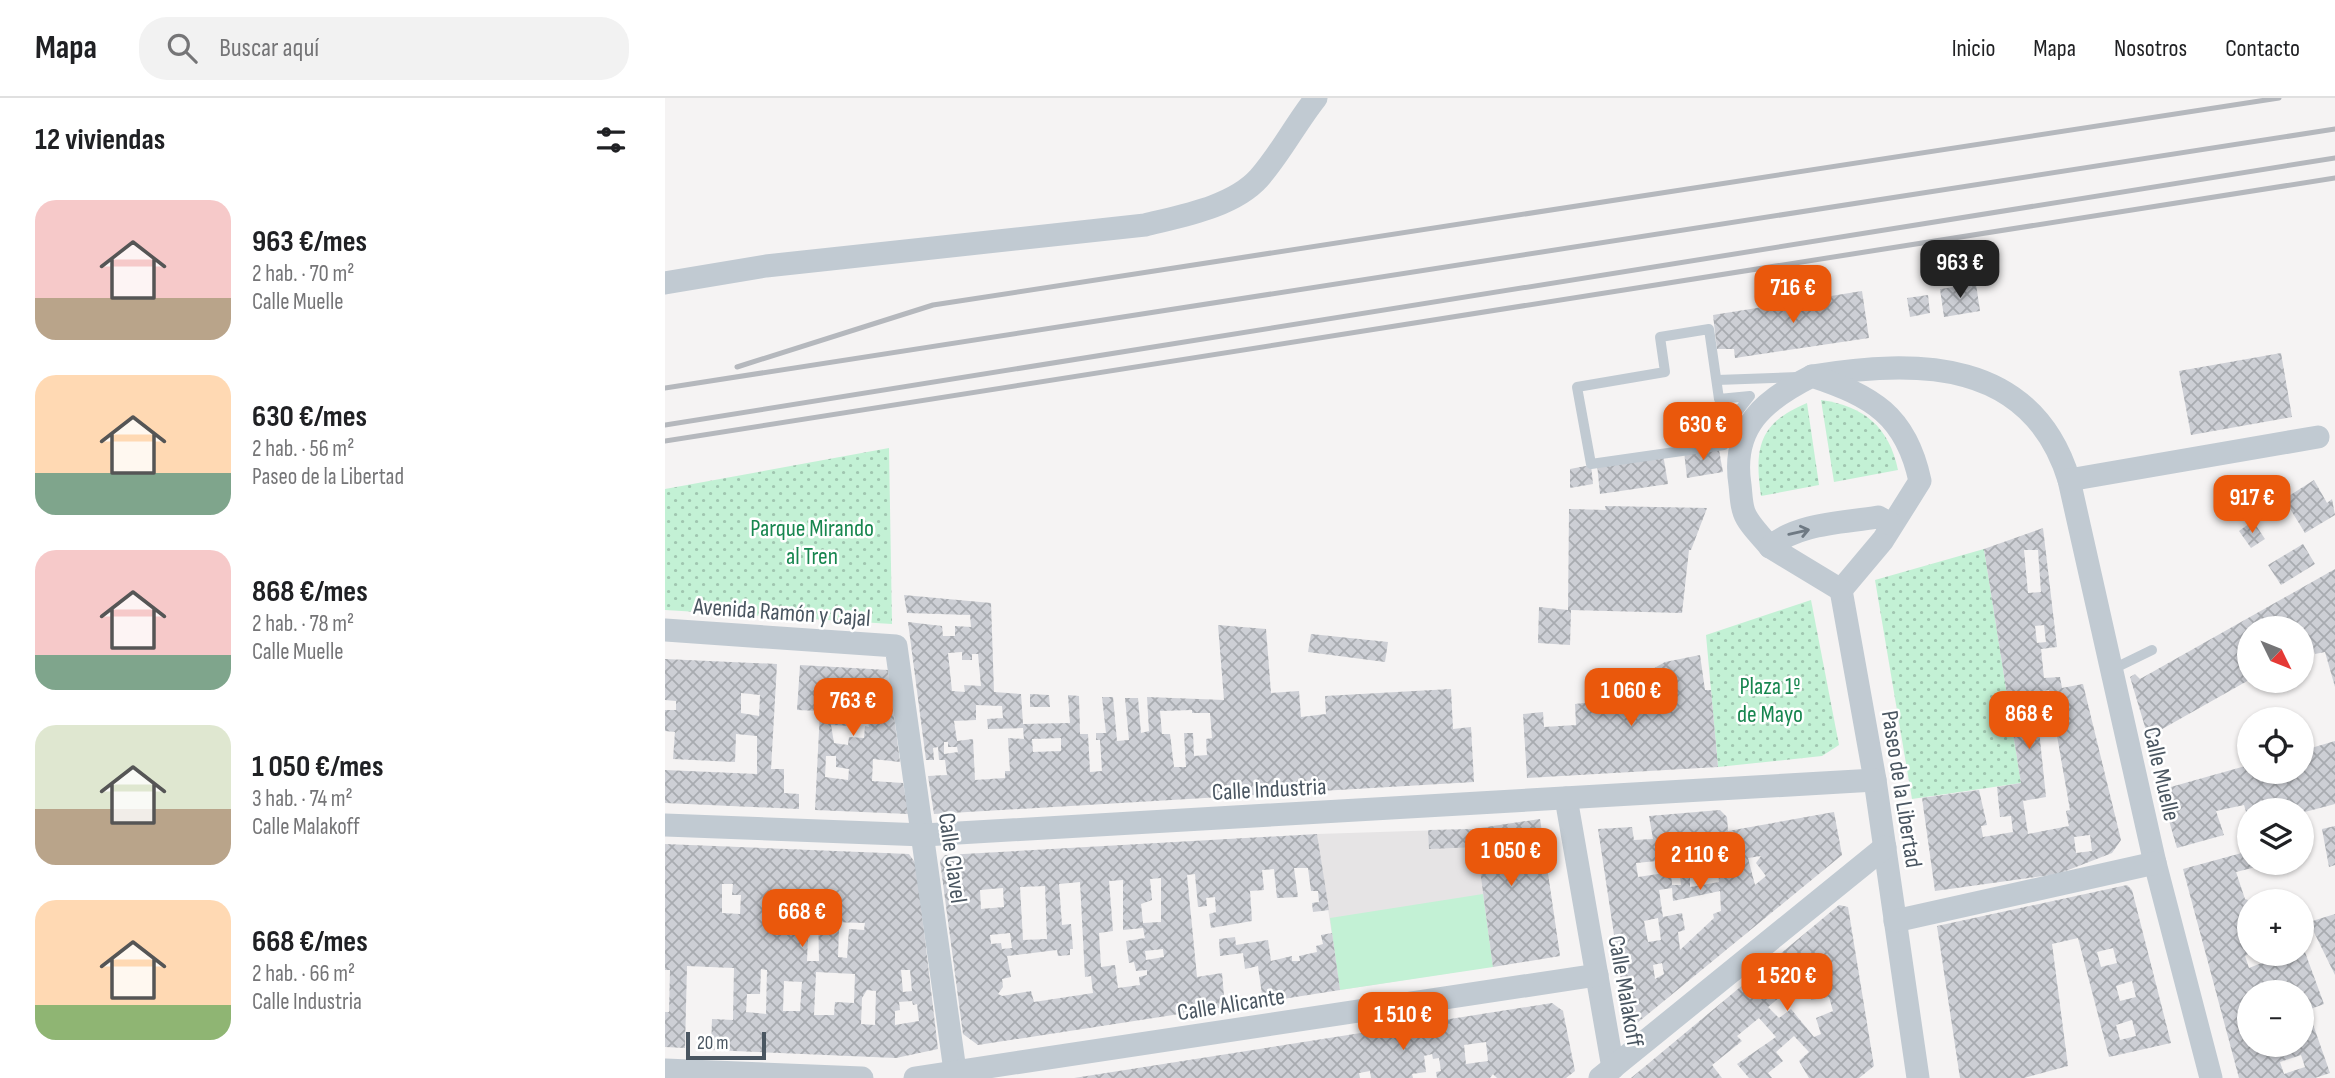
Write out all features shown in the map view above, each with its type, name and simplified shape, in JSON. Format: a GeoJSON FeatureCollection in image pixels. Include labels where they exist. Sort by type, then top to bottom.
{"type":"FeatureCollection","features":[{"type":"Feature","properties":{"kind":"street"},"geometry":{"type":"LineString","coordinates":[[665,283],[766,265],[1145,225],[1181,216],[1237,194],[1258,179],[1316,98]]}},
{"type":"Feature","properties":{"kind":"street","name":"Calle Muelle"},"geometry":{"type":"LineString","coordinates":[[1812,376],[1904,366],[1937,368],[1978,380],[2016,400],[2041,422],[2061,454],[2155,863],[2211,1078]]}},
{"type":"Feature","properties":{"kind":"street"},"geometry":{"type":"LineString","coordinates":[[1812,376],[1865,397],[1889,415],[1915,457],[1920,481],[1891,524],[1883,540],[1841,590],[1770,547],[1744,513],[1737,458],[1741,441],[1758,412],[1812,376]]}},
{"type":"Feature","properties":{"kind":"street"},"geometry":{"type":"LineString","coordinates":[[2069,480],[2318,437]]}},
{"type":"Feature","properties":{"kind":"street"},"geometry":{"type":"LineString","coordinates":[[1770,547],[1784,535],[1833,524],[1878,517],[1891,524]]}},
{"type":"Feature","properties":{"kind":"street","name":"Paseo de la Libertad"},"geometry":{"type":"LineString","coordinates":[[1841,590],[1875,780],[1917,1070]]}},
{"type":"Feature","properties":{"kind":"street","name":"Avenida Ramón y Cajal"},"geometry":{"type":"LineString","coordinates":[[665,630],[896,646]]}},
{"type":"Feature","properties":{"kind":"street","name":"Calle Clavel"},"geometry":{"type":"LineString","coordinates":[[896,646],[955,1076]]}},
{"type":"Feature","properties":{"kind":"street","name":"Calle Industria"},"geometry":{"type":"LineString","coordinates":[[665,825],[924,835],[1875,780]]}},
{"type":"Feature","properties":{"kind":"street","name":"Calle Malakoff"},"geometry":{"type":"LineString","coordinates":[[1566,798],[1597,975],[1607,1073]]}},
{"type":"Feature","properties":{"kind":"street"},"geometry":{"type":"LineString","coordinates":[[1607,1073],[1885,847]]}},
{"type":"Feature","properties":{"kind":"street"},"geometry":{"type":"LineString","coordinates":[[1895,921],[2155,863]]}},
{"type":"Feature","properties":{"kind":"street","name":"Calle Alicante"},"geometry":{"type":"LineString","coordinates":[[915,1078],[955,1076],[1597,975]]}},
{"type":"Feature","properties":{"kind":"street"},"geometry":{"type":"LineString","coordinates":[[665,1070],[862,1078]]}},
{"type":"Feature","properties":{"kind":"street"},"geometry":{"type":"LineString","coordinates":[[1897,1078],[1917,1070]]}},
{"type":"Feature","properties":{"kind":"lane"},"geometry":{"type":"LineString","coordinates":[[1709,329],[1717,380],[1719,399],[1750,396],[1737,414],[1724,445],[1591,464],[1577,387],[1665,372],[1660,337],[1709,329]]}},
{"type":"Feature","properties":{"kind":"lane"},"geometry":{"type":"LineString","coordinates":[[1717,380],[1812,376]]}},
{"type":"Feature","properties":{"kind":"lane"},"geometry":{"type":"LineString","coordinates":[[2111,670],[2153,650]]}},
{"type":"Feature","properties":{"kind":"shaded area"},"geometry":{"type":"Polygon","coordinates":[[[1540,819],[1560,956],[1340,990],[1317,834],[1474,829],[1540,819]]]}},
{"type":"Feature","properties":{"kind":"green space"},"geometry":{"type":"Polygon","coordinates":[[[1821,400],[1850,407],[1872,421],[1888,442],[1898,470],[1834,482],[1821,400]]]}},
{"type":"Feature","properties":{"kind":"green space"},"geometry":{"type":"Polygon","coordinates":[[[1807,403],[1819,485],[1761,496],[1758,464],[1763,439],[1779,419],[1807,403]]]}},
{"type":"Feature","properties":{"kind":"green space","name":"Parque Mirando al Tren"},"geometry":{"type":"Polygon","coordinates":[[[889,448],[892,624],[665,610],[665,489],[889,448]]]}},
{"type":"Feature","properties":{"kind":"green space"},"geometry":{"type":"Polygon","coordinates":[[[1984,549],[2021,783],[1912,799],[1875,580],[1984,549]]]}},
{"type":"Feature","properties":{"kind":"green space","name":"Plaza 1º de Mayo"},"geometry":{"type":"Polygon","coordinates":[[[1811,600],[1839,745],[1822,756],[1718,767],[1706,635],[1811,600]]]}},
{"type":"Feature","properties":{"kind":"green space"},"geometry":{"type":"Polygon","coordinates":[[[1483,894],[1493,967],[1340,990],[1330,918],[1483,894]]]}},
{"type":"Feature","properties":{"kind":"building"},"geometry":{"type":"Polygon","coordinates":[[[1976,284],[1980,311],[1944,317],[1940,289],[1976,284]]]}},
{"type":"Feature","properties":{"kind":"building"},"geometry":{"type":"Polygon","coordinates":[[[1862,291],[1869,338],[1735,358],[1734,349],[1717,349],[1713,315],[1862,291]]]}},
{"type":"Feature","properties":{"kind":"building"},"geometry":{"type":"Polygon","coordinates":[[[1928,295],[1930,313],[1910,317],[1907,298],[1928,295]]]}},
{"type":"Feature","properties":{"kind":"building"},"geometry":{"type":"Polygon","coordinates":[[[2281,353],[2292,417],[2191,435],[2179,371],[2281,353]]]}},
{"type":"Feature","properties":{"kind":"building"},"geometry":{"type":"Polygon","coordinates":[[[1718,445],[1723,472],[1687,478],[1684,451],[1718,445]]]}},
{"type":"Feature","properties":{"kind":"building"},"geometry":{"type":"Polygon","coordinates":[[[1663,454],[1668,484],[1600,494],[1597,464],[1663,454]]]}},
{"type":"Feature","properties":{"kind":"building"},"geometry":{"type":"Polygon","coordinates":[[[1591,465],[1593,484],[1570,488],[1570,469],[1591,465]]]}},
{"type":"Feature","properties":{"kind":"building"},"geometry":{"type":"Polygon","coordinates":[[[2314,480],[2327,503],[2332,499],[2335,515],[2305,533],[2284,499],[2314,480]]]}},
{"type":"Feature","properties":{"kind":"building"},"geometry":{"type":"Polygon","coordinates":[[[1605,506],[1707,508],[1689,550],[1682,613],[1571,610],[1570,645],[1538,643],[1539,607],[1568,610],[1569,509],[1606,510],[1605,506]]]}},
{"type":"Feature","properties":{"kind":"building"},"geometry":{"type":"Polygon","coordinates":[[[2253,521],[2265,539],[2251,548],[2239,531],[2253,521]]]}},
{"type":"Feature","properties":{"kind":"building"},"geometry":{"type":"Polygon","coordinates":[[[2043,528],[2057,647],[2041,649],[2044,678],[2060,677],[2062,688],[2083,684],[2121,840],[2112,853],[2058,874],[1935,891],[1922,798],[1979,790],[1987,825],[1981,826],[1983,837],[2013,832],[2011,816],[2000,817],[1997,787],[2021,783],[1984,549],[2043,528]],[[2024,550],[2028,593],[2041,592],[2038,550],[2024,550]],[[2044,625],[2035,626],[2037,643],[2046,642],[2044,625]],[[2049,690],[2035,692],[2046,797],[2023,801],[2028,834],[2069,826],[2066,811],[2070,810],[2049,690]],[[2090,835],[2074,837],[2076,853],[2092,851],[2090,835]]]}},
{"type":"Feature","properties":{"kind":"building"},"geometry":{"type":"Polygon","coordinates":[[[2303,544],[2315,564],[2281,585],[2268,565],[2303,544]]]}},
{"type":"Feature","properties":{"kind":"building"},"geometry":{"type":"Polygon","coordinates":[[[2335,569],[2335,687],[2325,652],[2315,654],[2314,651],[2314,616],[2252,616],[2335,569]]]}},
{"type":"Feature","properties":{"kind":"building"},"geometry":{"type":"Polygon","coordinates":[[[904,595],[991,603],[994,692],[1021,694],[1023,724],[1070,723],[1068,695],[1079,696],[1080,734],[1088,734],[1090,772],[1102,771],[1100,740],[1096,740],[1096,733],[1106,733],[1102,697],[1113,697],[1117,741],[1129,740],[1125,698],[1138,698],[1141,733],[1149,731],[1147,697],[1224,700],[1218,625],[1266,629],[1271,693],[1299,691],[1301,717],[1326,714],[1325,696],[1451,689],[1453,729],[1471,727],[1474,782],[934,814],[928,776],[947,775],[945,760],[939,760],[938,747],[933,748],[934,760],[926,760],[908,622],[942,626],[943,636],[955,636],[955,626],[971,627],[970,615],[907,613],[904,595]],[[962,652],[948,653],[952,691],[965,692],[964,685],[981,686],[978,654],[972,654],[972,660],[962,660],[962,652]],[[976,705],[976,720],[954,721],[957,741],[973,739],[975,780],[1005,778],[1005,771],[1010,771],[1008,738],[1024,739],[1023,728],[988,729],[987,719],[1003,718],[1002,706],[976,705]],[[1192,710],[1160,711],[1162,734],[1170,734],[1174,767],[1186,767],[1184,733],[1193,733],[1194,756],[1207,755],[1206,739],[1212,738],[1210,713],[1192,713],[1192,710]],[[1061,738],[1032,739],[1033,752],[1061,751],[1061,738]],[[944,742],[944,754],[958,752],[957,747],[948,747],[948,742],[944,742]]]}},
{"type":"Feature","properties":{"kind":"building"},"geometry":{"type":"Polygon","coordinates":[[[2237,624],[2237,687],[2148,737],[2130,677],[2135,674],[2140,679],[2237,624]]]}},
{"type":"Feature","properties":{"kind":"building"},"geometry":{"type":"Polygon","coordinates":[[[1311,634],[1388,642],[1385,662],[1308,652],[1311,634]]]}},
{"type":"Feature","properties":{"kind":"building"},"geometry":{"type":"Polygon","coordinates":[[[1700,655],[1705,690],[1711,690],[1718,767],[1527,778],[1523,714],[1543,712],[1544,727],[1576,725],[1575,704],[1600,701],[1599,694],[1637,678],[1665,662],[1700,655]],[[1640,689],[1625,691],[1629,707],[1645,705],[1640,689]]]}},
{"type":"Feature","properties":{"kind":"building"},"geometry":{"type":"Polygon","coordinates":[[[665,659],[777,664],[771,769],[784,769],[784,793],[799,794],[799,809],[665,803],[665,770],[757,774],[757,736],[736,734],[735,762],[673,759],[675,732],[665,731],[665,710],[676,710],[676,701],[665,700],[665,659]],[[741,693],[741,713],[759,716],[760,695],[741,693]]]}},
{"type":"Feature","properties":{"kind":"building"},"geometry":{"type":"Polygon","coordinates":[[[800,665],[888,670],[900,762],[873,759],[872,781],[903,783],[909,814],[815,810],[820,711],[797,710],[800,665]],[[851,711],[852,726],[831,725],[834,743],[848,745],[849,737],[864,738],[865,726],[869,727],[866,712],[851,711]],[[826,756],[825,777],[848,780],[849,769],[836,767],[836,756],[826,756]]]}},
{"type":"Feature","properties":{"kind":"building"},"geometry":{"type":"Polygon","coordinates":[[[1030,694],[1049,695],[1050,707],[1030,707],[1030,694]]]}},
{"type":"Feature","properties":{"kind":"building"},"geometry":{"type":"Polygon","coordinates":[[[2335,741],[2335,804],[2314,810],[2314,798],[2237,798],[2237,806],[2216,811],[2224,835],[2177,848],[2160,790],[2237,768],[2237,784],[2314,784],[2314,747],[2335,741]]]}},
{"type":"Feature","properties":{"kind":"building"},"geometry":{"type":"Polygon","coordinates":[[[1720,810],[1727,817],[1728,831],[1834,812],[1842,855],[1631,1028],[1628,1027],[1598,829],[1632,827],[1634,840],[1653,839],[1649,816],[1720,810]],[[1716,843],[1705,844],[1706,858],[1700,859],[1701,875],[1690,875],[1690,887],[1719,882],[1716,843]],[[1677,849],[1656,853],[1657,861],[1636,863],[1638,877],[1671,872],[1672,885],[1681,885],[1677,849]],[[1761,856],[1748,858],[1755,885],[1766,876],[1756,863],[1761,856]],[[1672,888],[1659,890],[1663,917],[1682,913],[1685,930],[1678,932],[1680,950],[1714,918],[1713,914],[1721,911],[1720,891],[1673,901],[1672,888]],[[1658,918],[1644,921],[1648,942],[1661,940],[1658,918]],[[1662,963],[1653,965],[1655,979],[1664,974],[1662,963]]]}},
{"type":"Feature","properties":{"kind":"building"},"geometry":{"type":"Polygon","coordinates":[[[1540,819],[1560,956],[1493,967],[1477,847],[1429,849],[1428,830],[1474,829],[1540,819]]]}},
{"type":"Feature","properties":{"kind":"building"},"geometry":{"type":"Polygon","coordinates":[[[2335,826],[2335,865],[2329,867],[2322,829],[2335,826]]]}},
{"type":"Feature","properties":{"kind":"building"},"geometry":{"type":"Polygon","coordinates":[[[1317,834],[1329,910],[1313,912],[1312,903],[1319,902],[1318,891],[1311,891],[1308,868],[1294,868],[1298,897],[1277,898],[1274,869],[1262,870],[1264,890],[1250,891],[1252,921],[1211,928],[1209,914],[1216,912],[1215,897],[1206,898],[1207,906],[1198,907],[1195,874],[1187,875],[1197,977],[1222,973],[1225,1007],[978,1045],[963,1034],[940,861],[945,855],[1317,834]],[[1161,878],[1150,879],[1152,900],[1141,904],[1143,923],[1161,922],[1161,878]],[[1123,880],[1109,881],[1113,931],[1099,933],[1101,967],[1115,965],[1118,988],[1140,985],[1139,977],[1147,975],[1147,970],[1136,971],[1134,962],[1129,963],[1126,941],[1145,938],[1143,928],[1123,930],[1123,880]],[[1080,882],[1059,884],[1062,925],[1071,924],[1073,949],[1070,949],[1070,955],[1058,956],[1057,950],[1007,956],[1011,977],[1002,979],[1003,987],[998,994],[1002,996],[1031,991],[1034,1002],[1093,993],[1091,976],[1085,977],[1080,882]],[[1045,886],[1020,887],[1023,940],[1047,939],[1045,886]],[[1003,888],[980,890],[981,909],[1004,907],[1003,888]],[[1010,933],[990,935],[991,944],[1001,943],[1002,949],[1012,948],[1010,933]],[[1163,949],[1145,951],[1146,960],[1164,957],[1163,949]]]}},
{"type":"Feature","properties":{"kind":"building"},"geometry":{"type":"Polygon","coordinates":[[[665,844],[909,854],[916,864],[938,1049],[896,1058],[711,1050],[712,1019],[733,1020],[734,968],[687,966],[685,1048],[665,1047],[665,1012],[669,1012],[670,970],[665,970],[665,844]],[[722,884],[722,913],[740,914],[741,895],[732,895],[733,884],[722,884]],[[809,908],[807,961],[819,961],[818,908],[809,908]],[[829,922],[829,927],[839,928],[838,957],[847,958],[849,929],[864,930],[865,923],[829,922]],[[761,969],[760,994],[747,994],[746,1012],[766,1014],[767,970],[761,969]],[[901,970],[903,992],[912,991],[910,970],[901,970]],[[816,972],[814,1015],[834,1015],[835,1002],[854,1003],[855,974],[816,972]],[[784,981],[783,1011],[800,1011],[802,982],[784,981]],[[867,990],[862,998],[861,1024],[875,1025],[876,991],[867,990]],[[912,1001],[899,1002],[900,1010],[895,1011],[895,1025],[919,1021],[917,1004],[913,1005],[912,1001]]]}},
{"type":"Feature","properties":{"kind":"building"},"geometry":{"type":"Polygon","coordinates":[[[2237,854],[2236,872],[2242,889],[2237,889],[2237,966],[2310,966],[2324,1004],[2314,1008],[2314,980],[2237,980],[2237,1057],[2295,1057],[2280,1062],[2284,1074],[2305,1067],[2302,1057],[2314,1057],[2314,1027],[2330,1073],[2315,1078],[2239,1078],[2183,869],[2237,854]]]}},
{"type":"Feature","properties":{"kind":"building"},"geometry":{"type":"Polygon","coordinates":[[[2127,885],[2132,890],[2171,1043],[2109,1057],[2078,938],[2052,944],[2068,1066],[2024,1078],[1960,1078],[1937,926],[2127,885]],[[2113,948],[2097,952],[2101,967],[2117,963],[2113,948]],[[2132,981],[2116,986],[2120,1001],[2136,997],[2132,981]],[[2132,1020],[2116,1025],[2120,1040],[2136,1036],[2132,1020]]]}},
{"type":"Feature","properties":{"kind":"building"},"geometry":{"type":"Polygon","coordinates":[[[1839,905],[1848,907],[1874,1066],[1859,1078],[1809,1078],[1799,1061],[1809,1052],[1794,1036],[1776,1052],[1783,1061],[1768,1073],[1772,1078],[1749,1078],[1737,1064],[1776,1037],[1759,1018],[1737,1036],[1742,1041],[1712,1065],[1722,1078],[1631,1078],[1839,905]],[[1803,978],[1768,1007],[1779,1018],[1791,1009],[1814,1037],[1821,1034],[1816,1018],[1833,1011],[1829,997],[1811,1000],[1808,984],[1803,978]]]}},
{"type":"Feature","properties":{"kind":"building"},"geometry":{"type":"Polygon","coordinates":[[[2335,914],[2335,975],[2314,932],[2314,920],[2335,914]]]}},
{"type":"Feature","properties":{"kind":"building"},"geometry":{"type":"Polygon","coordinates":[[[1332,933],[1340,990],[1263,1002],[1258,966],[1245,969],[1243,953],[1220,956],[1219,939],[1235,937],[1236,945],[1268,940],[1271,961],[1292,956],[1292,961],[1300,961],[1299,956],[1317,952],[1316,946],[1323,944],[1321,935],[1332,933]]]}},
{"type":"Feature","properties":{"kind":"building"},"geometry":{"type":"Polygon","coordinates":[[[1552,1003],[1563,1011],[1575,1071],[1566,1078],[1497,1078],[1493,1074],[1490,1078],[1437,1078],[1436,1072],[1441,1071],[1439,1058],[1433,1059],[1432,1054],[1424,1056],[1426,1072],[1412,1074],[1413,1078],[1371,1078],[1370,1071],[1359,1073],[1360,1078],[1074,1078],[1552,1003]],[[1486,1042],[1464,1045],[1466,1064],[1488,1061],[1486,1042]]]}},
{"type":"Feature","properties":{"kind":"railway"},"geometry":{"type":"LineString","coordinates":[[737,367],[933,305],[2279,98]]}},
{"type":"Feature","properties":{"kind":"railway"},"geometry":{"type":"LineString","coordinates":[[665,388],[2335,129]]}},
{"type":"Feature","properties":{"kind":"railway"},"geometry":{"type":"LineString","coordinates":[[665,425],[2335,158]]}},
{"type":"Feature","properties":{"kind":"railway"},"geometry":{"type":"LineString","coordinates":[[665,441],[2335,178]]}}]}
